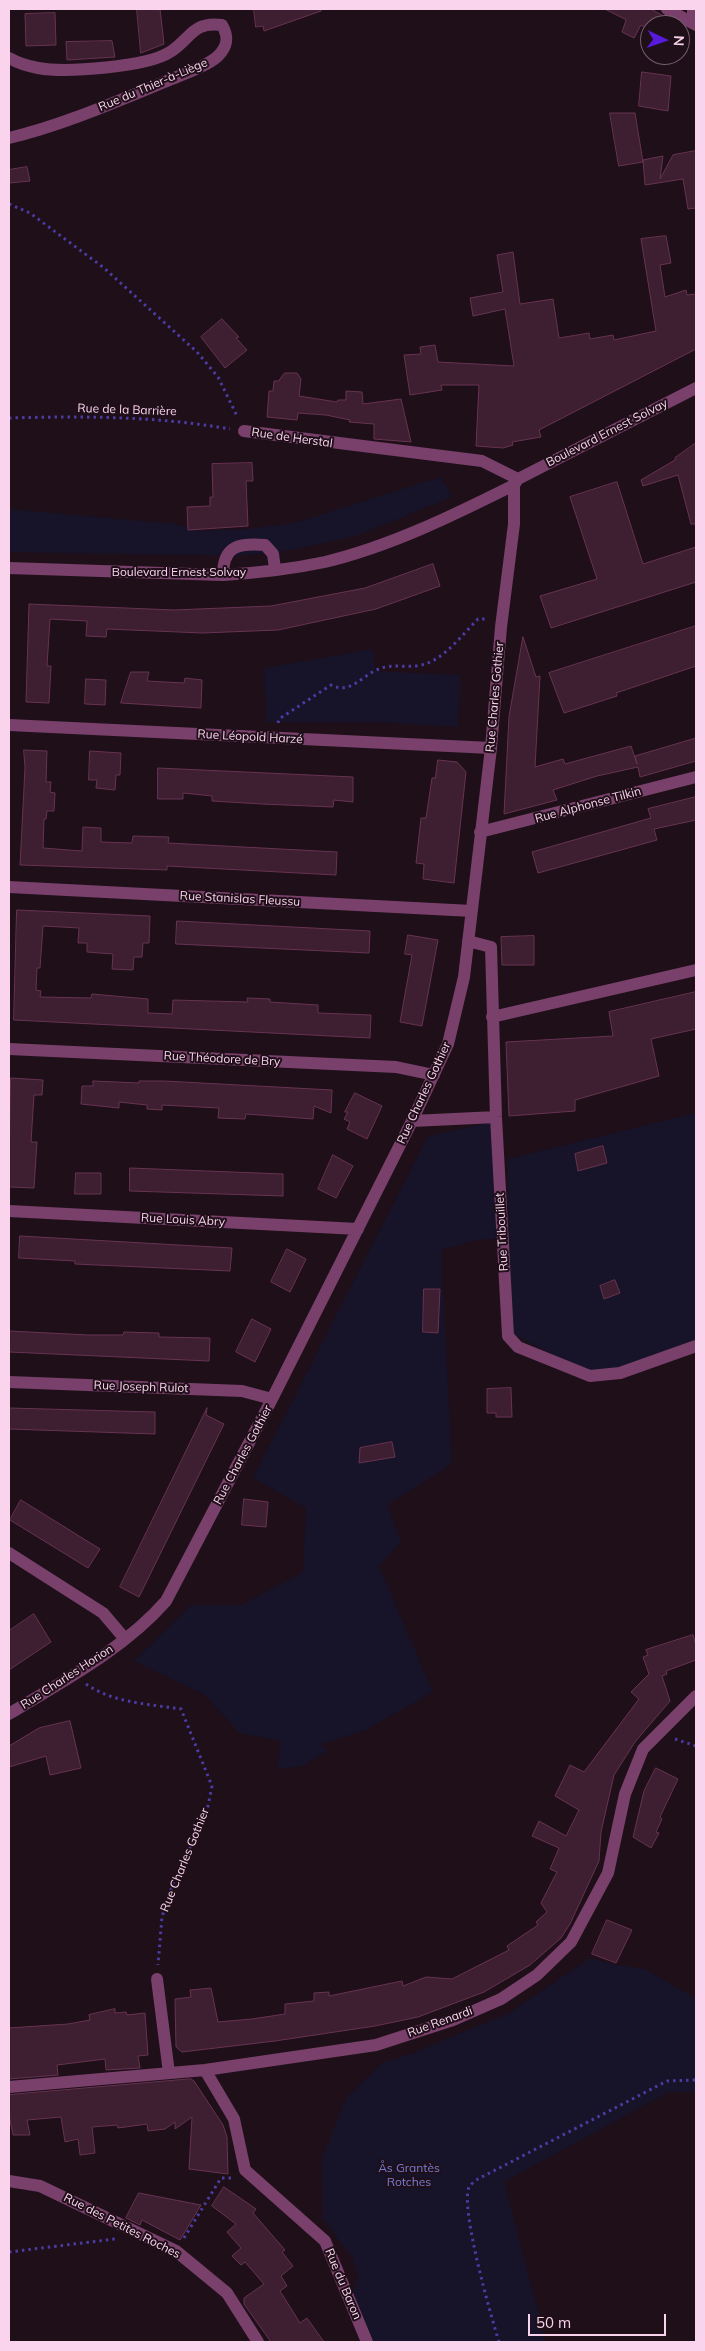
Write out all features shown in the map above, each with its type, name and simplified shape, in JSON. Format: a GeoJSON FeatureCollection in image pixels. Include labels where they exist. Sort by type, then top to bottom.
{"type":"FeatureCollection","features":[{"type":"Feature","properties":{"kind":"street"},"geometry":{"type":"LineString","coordinates":[[667,9],[694,24]]}},
{"type":"Feature","properties":{"kind":"street"},"geometry":{"type":"LineString","coordinates":[[693,9],[694,24]]}},
{"type":"Feature","properties":{"kind":"street","name":"Rue du Thier-à-Liège"},"geometry":{"type":"LineString","coordinates":[[9,58],[22,65],[40,69],[137,64],[170,52],[197,27],[209,24],[222,26],[227,34],[227,43],[218,56],[184,74],[115,103],[34,132],[9,138]]}},
{"type":"Feature","properties":{"kind":"street","name":"Boulevard Ernest Solvay"},"geometry":{"type":"LineString","coordinates":[[9,568],[223,574],[325,562],[392,541],[516,482],[696,388]]}},
{"type":"Feature","properties":{"kind":"street","name":"Rue de Herstal"},"geometry":{"type":"LineString","coordinates":[[244,431],[482,461],[516,482]]}},
{"type":"Feature","properties":{"kind":"street","name":"Rue Charles Gothier"},"geometry":{"type":"LineString","coordinates":[[125,1638],[149,1620],[166,1601],[272,1399],[412,1121],[448,1044],[458,1008],[472,911],[491,748],[501,627],[514,524],[516,482]]}},
{"type":"Feature","properties":{"kind":"street"},"geometry":{"type":"LineString","coordinates":[[223,574],[226,554],[232,548],[239,545],[265,545],[273,554],[275,569]]}},
{"type":"Feature","properties":{"kind":"street","name":"Rue Léopold Harzé"},"geometry":{"type":"LineString","coordinates":[[9,725],[491,748]]}},
{"type":"Feature","properties":{"kind":"street","name":"Rue Alphonse Tilkin"},"geometry":{"type":"LineString","coordinates":[[480,832],[696,777]]}},
{"type":"Feature","properties":{"kind":"street","name":"Rue Stanislas Fleussu"},"geometry":{"type":"LineString","coordinates":[[9,888],[472,911]]}},
{"type":"Feature","properties":{"kind":"street","name":"Rue Tribouillet"},"geometry":{"type":"LineString","coordinates":[[468,941],[490,947],[496,1117],[508,1336],[518,1347],[590,1376],[620,1373],[696,1346]]}},
{"type":"Feature","properties":{"kind":"street"},"geometry":{"type":"LineString","coordinates":[[492,1017],[696,970]]}},
{"type":"Feature","properties":{"kind":"street","name":"Rue Théodore de Bry"},"geometry":{"type":"LineString","coordinates":[[9,1049],[396,1067],[434,1075]]}},
{"type":"Feature","properties":{"kind":"street"},"geometry":{"type":"LineString","coordinates":[[412,1121],[496,1117]]}},
{"type":"Feature","properties":{"kind":"street","name":"Rue Louis Abry"},"geometry":{"type":"LineString","coordinates":[[9,1211],[358,1229]]}},
{"type":"Feature","properties":{"kind":"street","name":"Rue Joseph Rulot"},"geometry":{"type":"LineString","coordinates":[[9,1382],[242,1391],[272,1399]]}},
{"type":"Feature","properties":{"kind":"street"},"geometry":{"type":"LineString","coordinates":[[9,1553],[103,1612],[125,1638]]}},
{"type":"Feature","properties":{"kind":"street","name":"Rue Charles Horion"},"geometry":{"type":"LineString","coordinates":[[9,1714],[73,1675],[125,1638]]}},
{"type":"Feature","properties":{"kind":"street","name":"Rue Renardi"},"geometry":{"type":"LineString","coordinates":[[9,2087],[205,2070],[376,2045],[453,2020],[501,1999],[538,1975],[571,1942],[608,1873],[625,1794],[643,1749],[696,1696]]}},
{"type":"Feature","properties":{"kind":"street"},"geometry":{"type":"LineString","coordinates":[[157,1979],[169,2073]]}},
{"type":"Feature","properties":{"kind":"street","name":"Rue du Baron"},"geometry":{"type":"LineString","coordinates":[[205,2070],[234,2119],[245,2170],[325,2241],[367,2342]]}},
{"type":"Feature","properties":{"kind":"street","name":"Rue des Petites Roches"},"geometry":{"type":"LineString","coordinates":[[9,2182],[40,2186],[176,2251],[227,2293],[258,2342]]}},
{"type":"Feature","properties":{"kind":"path","name":"Rue de Herstal"},"geometry":{"type":"LineString","coordinates":[[9,204],[30,213],[104,268],[197,352],[218,377],[244,431]]}},
{"type":"Feature","properties":{"kind":"path","name":"Rue de la Barrière"},"geometry":{"type":"LineString","coordinates":[[9,418],[103,416],[186,421],[244,431]]}},
{"type":"Feature","properties":{"kind":"path"},"geometry":{"type":"LineString","coordinates":[[276,738],[279,719],[331,685],[338,689],[347,688],[380,668],[425,664],[443,654],[478,619],[486,618],[490,623],[501,627]]}},
{"type":"Feature","properties":{"kind":"path","name":"Rue Charles Gothier"},"geometry":{"type":"LineString","coordinates":[[73,1675],[97,1692],[111,1698],[181,1709],[212,1786],[206,1816],[174,1880],[162,1918],[157,1979]]}},
{"type":"Feature","properties":{"kind":"path"},"geometry":{"type":"LineString","coordinates":[[658,1732],[696,1746]]}},
{"type":"Feature","properties":{"kind":"path"},"geometry":{"type":"LineString","coordinates":[[499,2342],[473,2236],[468,2203],[470,2187],[478,2179],[667,2081],[696,2080]]}},
{"type":"Feature","properties":{"kind":"path"},"geometry":{"type":"LineString","coordinates":[[176,2251],[221,2178],[255,2178]]}},
{"type":"Feature","properties":{"kind":"path"},"geometry":{"type":"LineString","coordinates":[[9,2252],[143,2235]]}},
{"type":"Feature","properties":{"kind":"green space"},"geometry":{"type":"Polygon","coordinates":[[[441,477],[452,497],[356,536],[286,551],[241,556],[9,552],[9,509],[175,524],[201,531],[246,529],[294,523],[441,477]]]}},
{"type":"Feature","properties":{"kind":"green space"},"geometry":{"type":"Polygon","coordinates":[[[373,649],[376,671],[461,675],[458,727],[373,722],[266,722],[264,668],[373,649]]]}},
{"type":"Feature","properties":{"kind":"green space"},"geometry":{"type":"Polygon","coordinates":[[[696,1113],[696,1341],[625,1367],[585,1371],[511,1333],[507,1159],[696,1113]]]}},
{"type":"Feature","properties":{"kind":"green space"},"geometry":{"type":"Polygon","coordinates":[[[492,1122],[498,1239],[476,1240],[441,1250],[452,1464],[387,1505],[401,1542],[379,1566],[433,1692],[366,1730],[321,1744],[327,1751],[303,1766],[278,1769],[280,1741],[239,1733],[205,1695],[134,1661],[191,1605],[241,1605],[303,1572],[306,1508],[253,1478],[428,1136],[492,1122]]]}},
{"type":"Feature","properties":{"kind":"green space","name":"Ås Grantès Rotches"},"geometry":{"type":"Polygon","coordinates":[[[590,1958],[617,1965],[645,1969],[696,1999],[696,2092],[669,2092],[504,2182],[546,2342],[359,2342],[352,2299],[358,2274],[352,2257],[323,2219],[322,2158],[346,2098],[383,2062],[408,2055],[509,2013],[590,1958]]]}},
{"type":"Feature","properties":{"kind":"building"},"geometry":{"type":"Polygon","coordinates":[[[137,9],[160,9],[164,44],[141,53],[137,9]]]}},
{"type":"Feature","properties":{"kind":"building"},"geometry":{"type":"Polygon","coordinates":[[[254,9],[321,9],[321,11],[264,31],[263,26],[256,27],[254,9]]]}},
{"type":"Feature","properties":{"kind":"building"},"geometry":{"type":"Polygon","coordinates":[[[605,9],[651,9],[662,15],[640,15],[640,27],[634,38],[622,32],[626,20],[605,9]]]}},
{"type":"Feature","properties":{"kind":"building"},"geometry":{"type":"Polygon","coordinates":[[[55,13],[56,45],[26,46],[25,14],[55,13]]]}},
{"type":"Feature","properties":{"kind":"building"},"geometry":{"type":"Polygon","coordinates":[[[112,41],[115,57],[67,60],[66,42],[112,41]]]}},
{"type":"Feature","properties":{"kind":"building"},"geometry":{"type":"Polygon","coordinates":[[[642,72],[671,76],[668,111],[639,106],[642,72]]]}},
{"type":"Feature","properties":{"kind":"building"},"geometry":{"type":"Polygon","coordinates":[[[610,113],[635,113],[643,162],[619,166],[610,113]]]}},
{"type":"Feature","properties":{"kind":"building"},"geometry":{"type":"Polygon","coordinates":[[[696,151],[696,208],[688,209],[683,179],[645,185],[643,160],[663,156],[660,179],[673,155],[696,151]]]}},
{"type":"Feature","properties":{"kind":"building"},"geometry":{"type":"Polygon","coordinates":[[[27,167],[30,181],[9,183],[9,170],[27,167]]]}},
{"type":"Feature","properties":{"kind":"building"},"geometry":{"type":"Polygon","coordinates":[[[666,236],[671,263],[660,265],[665,297],[686,290],[687,295],[696,294],[696,349],[539,430],[541,437],[512,442],[513,445],[503,448],[476,446],[479,385],[441,385],[442,390],[410,395],[404,355],[421,354],[420,347],[435,345],[438,362],[514,366],[505,309],[473,316],[470,298],[503,292],[497,255],[513,252],[520,304],[553,299],[559,338],[589,333],[590,339],[613,335],[614,340],[656,331],[641,239],[666,236]]]}},
{"type":"Feature","properties":{"kind":"building"},"geometry":{"type":"Polygon","coordinates":[[[222,319],[239,337],[236,338],[247,350],[225,368],[201,337],[222,319]]]}},
{"type":"Feature","properties":{"kind":"building"},"geometry":{"type":"Polygon","coordinates":[[[285,373],[297,373],[301,379],[299,396],[337,402],[338,400],[346,400],[346,391],[362,392],[363,404],[401,399],[411,442],[374,439],[374,424],[349,422],[350,420],[326,415],[298,413],[297,420],[267,417],[269,391],[273,391],[274,381],[278,381],[285,373]]]}},
{"type":"Feature","properties":{"kind":"building"},"geometry":{"type":"Polygon","coordinates":[[[696,443],[696,524],[691,524],[678,475],[643,486],[641,480],[675,460],[675,458],[696,443]]]}},
{"type":"Feature","properties":{"kind":"building"},"geometry":{"type":"Polygon","coordinates":[[[252,463],[253,481],[246,481],[248,526],[188,530],[187,507],[210,506],[210,497],[213,497],[212,464],[252,463]]]}},
{"type":"Feature","properties":{"kind":"building"},"geometry":{"type":"Polygon","coordinates":[[[617,482],[643,564],[696,547],[696,582],[551,628],[540,596],[597,579],[570,497],[617,482]]]}},
{"type":"Feature","properties":{"kind":"building"},"geometry":{"type":"Polygon","coordinates":[[[433,564],[440,586],[376,609],[278,630],[202,633],[107,629],[106,637],[86,636],[87,621],[50,619],[47,666],[51,666],[49,703],[26,702],[29,604],[174,610],[271,606],[365,588],[433,564]]]}},
{"type":"Feature","properties":{"kind":"building"},"geometry":{"type":"Polygon","coordinates":[[[696,626],[696,666],[616,693],[617,696],[564,713],[549,673],[696,626]]]}},
{"type":"Feature","properties":{"kind":"building"},"geometry":{"type":"Polygon","coordinates":[[[523,637],[536,677],[540,676],[535,767],[563,759],[565,764],[631,746],[637,764],[635,756],[696,738],[696,761],[640,777],[638,767],[597,776],[553,790],[557,800],[504,814],[509,717],[523,637]]]}},
{"type":"Feature","properties":{"kind":"building"},"geometry":{"type":"Polygon","coordinates":[[[131,672],[149,672],[147,681],[184,683],[185,678],[202,680],[201,708],[121,703],[131,672]]]}},
{"type":"Feature","properties":{"kind":"building"},"geometry":{"type":"Polygon","coordinates":[[[86,679],[106,680],[105,705],[85,704],[86,679]]]}},
{"type":"Feature","properties":{"kind":"building"},"geometry":{"type":"Polygon","coordinates":[[[24,750],[47,751],[46,782],[51,782],[50,792],[55,793],[54,811],[47,811],[46,819],[44,819],[43,848],[82,851],[83,827],[101,828],[101,842],[132,843],[133,836],[169,837],[168,843],[337,852],[336,875],[167,866],[167,870],[20,865],[25,768],[24,750]]]}},
{"type":"Feature","properties":{"kind":"building"},"geometry":{"type":"Polygon","coordinates":[[[90,751],[121,753],[120,775],[116,775],[115,790],[96,788],[97,780],[89,780],[90,751]]]}},
{"type":"Feature","properties":{"kind":"building"},"geometry":{"type":"Polygon","coordinates":[[[438,760],[457,762],[466,772],[454,883],[423,879],[424,864],[416,863],[421,818],[426,818],[432,778],[435,778],[438,760]]]}},
{"type":"Feature","properties":{"kind":"building"},"geometry":{"type":"Polygon","coordinates":[[[158,768],[353,777],[353,802],[334,800],[333,807],[262,804],[212,801],[212,796],[183,793],[183,799],[158,799],[158,768]]]}},
{"type":"Feature","properties":{"kind":"building"},"geometry":{"type":"Polygon","coordinates":[[[696,797],[696,820],[654,829],[657,840],[538,873],[532,852],[651,818],[648,809],[696,797]]]}},
{"type":"Feature","properties":{"kind":"building"},"geometry":{"type":"Polygon","coordinates":[[[17,910],[150,916],[149,943],[143,943],[142,957],[134,957],[133,970],[112,969],[113,954],[87,952],[87,943],[78,943],[79,928],[43,926],[40,968],[37,968],[36,990],[41,991],[40,997],[91,998],[92,994],[148,999],[148,1013],[172,1014],[173,1000],[248,1002],[247,998],[270,999],[270,1002],[318,1005],[318,1013],[371,1015],[370,1038],[14,1020],[17,910]]]}},
{"type":"Feature","properties":{"kind":"building"},"geometry":{"type":"Polygon","coordinates":[[[177,921],[370,931],[369,953],[176,944],[177,921]]]}},
{"type":"Feature","properties":{"kind":"building"},"geometry":{"type":"Polygon","coordinates":[[[408,935],[438,940],[422,1026],[400,1022],[412,955],[405,954],[408,935]]]}},
{"type":"Feature","properties":{"kind":"building"},"geometry":{"type":"Polygon","coordinates":[[[534,936],[534,965],[502,965],[501,937],[534,936]]]}},
{"type":"Feature","properties":{"kind":"building"},"geometry":{"type":"Polygon","coordinates":[[[696,992],[696,1029],[651,1039],[659,1076],[575,1100],[575,1111],[509,1116],[506,1042],[613,1036],[609,1012],[696,992]]]}},
{"type":"Feature","properties":{"kind":"building"},"geometry":{"type":"Polygon","coordinates":[[[11,1078],[43,1080],[42,1095],[34,1095],[31,1142],[37,1142],[34,1188],[9,1187],[11,1078]]]}},
{"type":"Feature","properties":{"kind":"building"},"geometry":{"type":"Polygon","coordinates":[[[93,1081],[139,1083],[139,1081],[164,1081],[332,1090],[331,1113],[314,1106],[313,1119],[246,1114],[245,1119],[218,1118],[219,1108],[162,1105],[162,1110],[147,1109],[147,1105],[119,1102],[119,1108],[81,1104],[82,1086],[93,1086],[93,1081]]]}},
{"type":"Feature","properties":{"kind":"building"},"geometry":{"type":"Polygon","coordinates":[[[355,1093],[382,1106],[367,1139],[347,1129],[350,1122],[344,1119],[348,1112],[345,1112],[355,1093]]]}},
{"type":"Feature","properties":{"kind":"building"},"geometry":{"type":"Polygon","coordinates":[[[603,1146],[607,1163],[578,1171],[575,1154],[603,1146]]]}},
{"type":"Feature","properties":{"kind":"building"},"geometry":{"type":"Polygon","coordinates":[[[333,1155],[353,1166],[336,1198],[318,1189],[333,1155]]]}},
{"type":"Feature","properties":{"kind":"building"},"geometry":{"type":"Polygon","coordinates":[[[130,1168],[283,1174],[283,1196],[130,1191],[130,1168]]]}},
{"type":"Feature","properties":{"kind":"building"},"geometry":{"type":"Polygon","coordinates":[[[76,1173],[101,1173],[101,1194],[75,1194],[76,1173]]]}},
{"type":"Feature","properties":{"kind":"building"},"geometry":{"type":"Polygon","coordinates":[[[20,1236],[232,1248],[230,1271],[75,1264],[75,1261],[19,1258],[20,1236]]]}},
{"type":"Feature","properties":{"kind":"building"},"geometry":{"type":"Polygon","coordinates":[[[287,1249],[306,1259],[290,1292],[271,1282],[287,1249]]]}},
{"type":"Feature","properties":{"kind":"building"},"geometry":{"type":"Polygon","coordinates":[[[615,1280],[620,1293],[604,1299],[600,1286],[615,1280]]]}},
{"type":"Feature","properties":{"kind":"building"},"geometry":{"type":"Polygon","coordinates":[[[424,1289],[440,1289],[438,1333],[423,1332],[424,1289]]]}},
{"type":"Feature","properties":{"kind":"building"},"geometry":{"type":"Polygon","coordinates":[[[252,1319],[271,1329],[255,1362],[236,1352],[252,1319]]]}},
{"type":"Feature","properties":{"kind":"building"},"geometry":{"type":"Polygon","coordinates":[[[9,1331],[88,1335],[123,1335],[124,1332],[159,1333],[159,1337],[210,1338],[209,1361],[9,1352],[9,1331]]]}},
{"type":"Feature","properties":{"kind":"building"},"geometry":{"type":"Polygon","coordinates":[[[511,1388],[512,1417],[496,1417],[496,1413],[487,1413],[487,1389],[511,1388]]]}},
{"type":"Feature","properties":{"kind":"building"},"geometry":{"type":"Polygon","coordinates":[[[9,1408],[155,1412],[155,1434],[9,1429],[9,1408]]]}},
{"type":"Feature","properties":{"kind":"building"},"geometry":{"type":"Polygon","coordinates":[[[207,1408],[206,1415],[224,1424],[139,1597],[120,1587],[207,1408]]]}},
{"type":"Feature","properties":{"kind":"building"},"geometry":{"type":"Polygon","coordinates":[[[392,1442],[395,1457],[359,1463],[360,1448],[392,1442]]]}},
{"type":"Feature","properties":{"kind":"building"},"geometry":{"type":"Polygon","coordinates":[[[244,1499],[268,1502],[266,1527],[242,1525],[244,1499]]]}},
{"type":"Feature","properties":{"kind":"building"},"geometry":{"type":"Polygon","coordinates":[[[21,1500],[100,1549],[88,1568],[10,1520],[21,1500]]]}},
{"type":"Feature","properties":{"kind":"building"},"geometry":{"type":"Polygon","coordinates":[[[34,1614],[51,1642],[9,1670],[9,1631],[34,1614]]]}},
{"type":"Feature","properties":{"kind":"building"},"geometry":{"type":"Polygon","coordinates":[[[693,1635],[696,1645],[696,1660],[666,1671],[667,1674],[662,1676],[670,1701],[635,1742],[614,1775],[601,1832],[599,1861],[570,1924],[561,1938],[530,1965],[484,1992],[418,2017],[375,2026],[275,2041],[182,2052],[176,2047],[175,1999],[191,1997],[190,1990],[211,1988],[218,2022],[252,2019],[285,2014],[285,2004],[314,2001],[314,1993],[329,1992],[329,1996],[402,1981],[403,1986],[426,1977],[452,1979],[509,1950],[507,1946],[538,1925],[536,1922],[547,1912],[541,1903],[557,1872],[550,1869],[559,1848],[532,1836],[539,1821],[566,1836],[579,1810],[555,1796],[570,1765],[584,1772],[639,1699],[631,1692],[649,1674],[643,1657],[648,1655],[646,1650],[693,1635]]]}},
{"type":"Feature","properties":{"kind":"building"},"geometry":{"type":"Polygon","coordinates":[[[70,1721],[81,1768],[50,1775],[46,1756],[9,1767],[9,1746],[39,1728],[70,1721]]]}},
{"type":"Feature","properties":{"kind":"building"},"geometry":{"type":"Polygon","coordinates":[[[656,1768],[678,1779],[660,1817],[662,1819],[656,1832],[659,1833],[651,1848],[633,1837],[644,1791],[656,1768]]]}},
{"type":"Feature","properties":{"kind":"building"},"geometry":{"type":"Polygon","coordinates":[[[607,1920],[632,1930],[616,1963],[592,1954],[607,1920]]]}},
{"type":"Feature","properties":{"kind":"building"},"geometry":{"type":"Polygon","coordinates":[[[115,2009],[115,2013],[126,2012],[127,2015],[145,2013],[148,2055],[138,2056],[140,2068],[106,2070],[105,2059],[57,2065],[58,2075],[9,2079],[9,2028],[68,2024],[90,2020],[89,2015],[115,2009]]]}},
{"type":"Feature","properties":{"kind":"building"},"geometry":{"type":"Polygon","coordinates":[[[191,2079],[223,2125],[227,2137],[228,2174],[189,2169],[192,2117],[175,2129],[175,2122],[165,2129],[148,2131],[147,2124],[118,2128],[117,2125],[92,2127],[95,2153],[80,2155],[78,2139],[65,2142],[61,2117],[27,2120],[30,2135],[13,2135],[9,2115],[9,2095],[191,2079]]]}},
{"type":"Feature","properties":{"kind":"building"},"geometry":{"type":"Polygon","coordinates":[[[224,2187],[256,2209],[253,2213],[285,2250],[282,2252],[293,2266],[281,2276],[287,2286],[280,2291],[300,2323],[307,2318],[324,2342],[271,2342],[244,2304],[244,2298],[264,2284],[245,2262],[241,2265],[232,2256],[241,2248],[227,2232],[236,2224],[212,2206],[224,2187]]]}},
{"type":"Feature","properties":{"kind":"building"},"geometry":{"type":"Polygon","coordinates":[[[139,2193],[201,2205],[180,2240],[142,2220],[140,2225],[126,2218],[139,2193]]]}}]}
